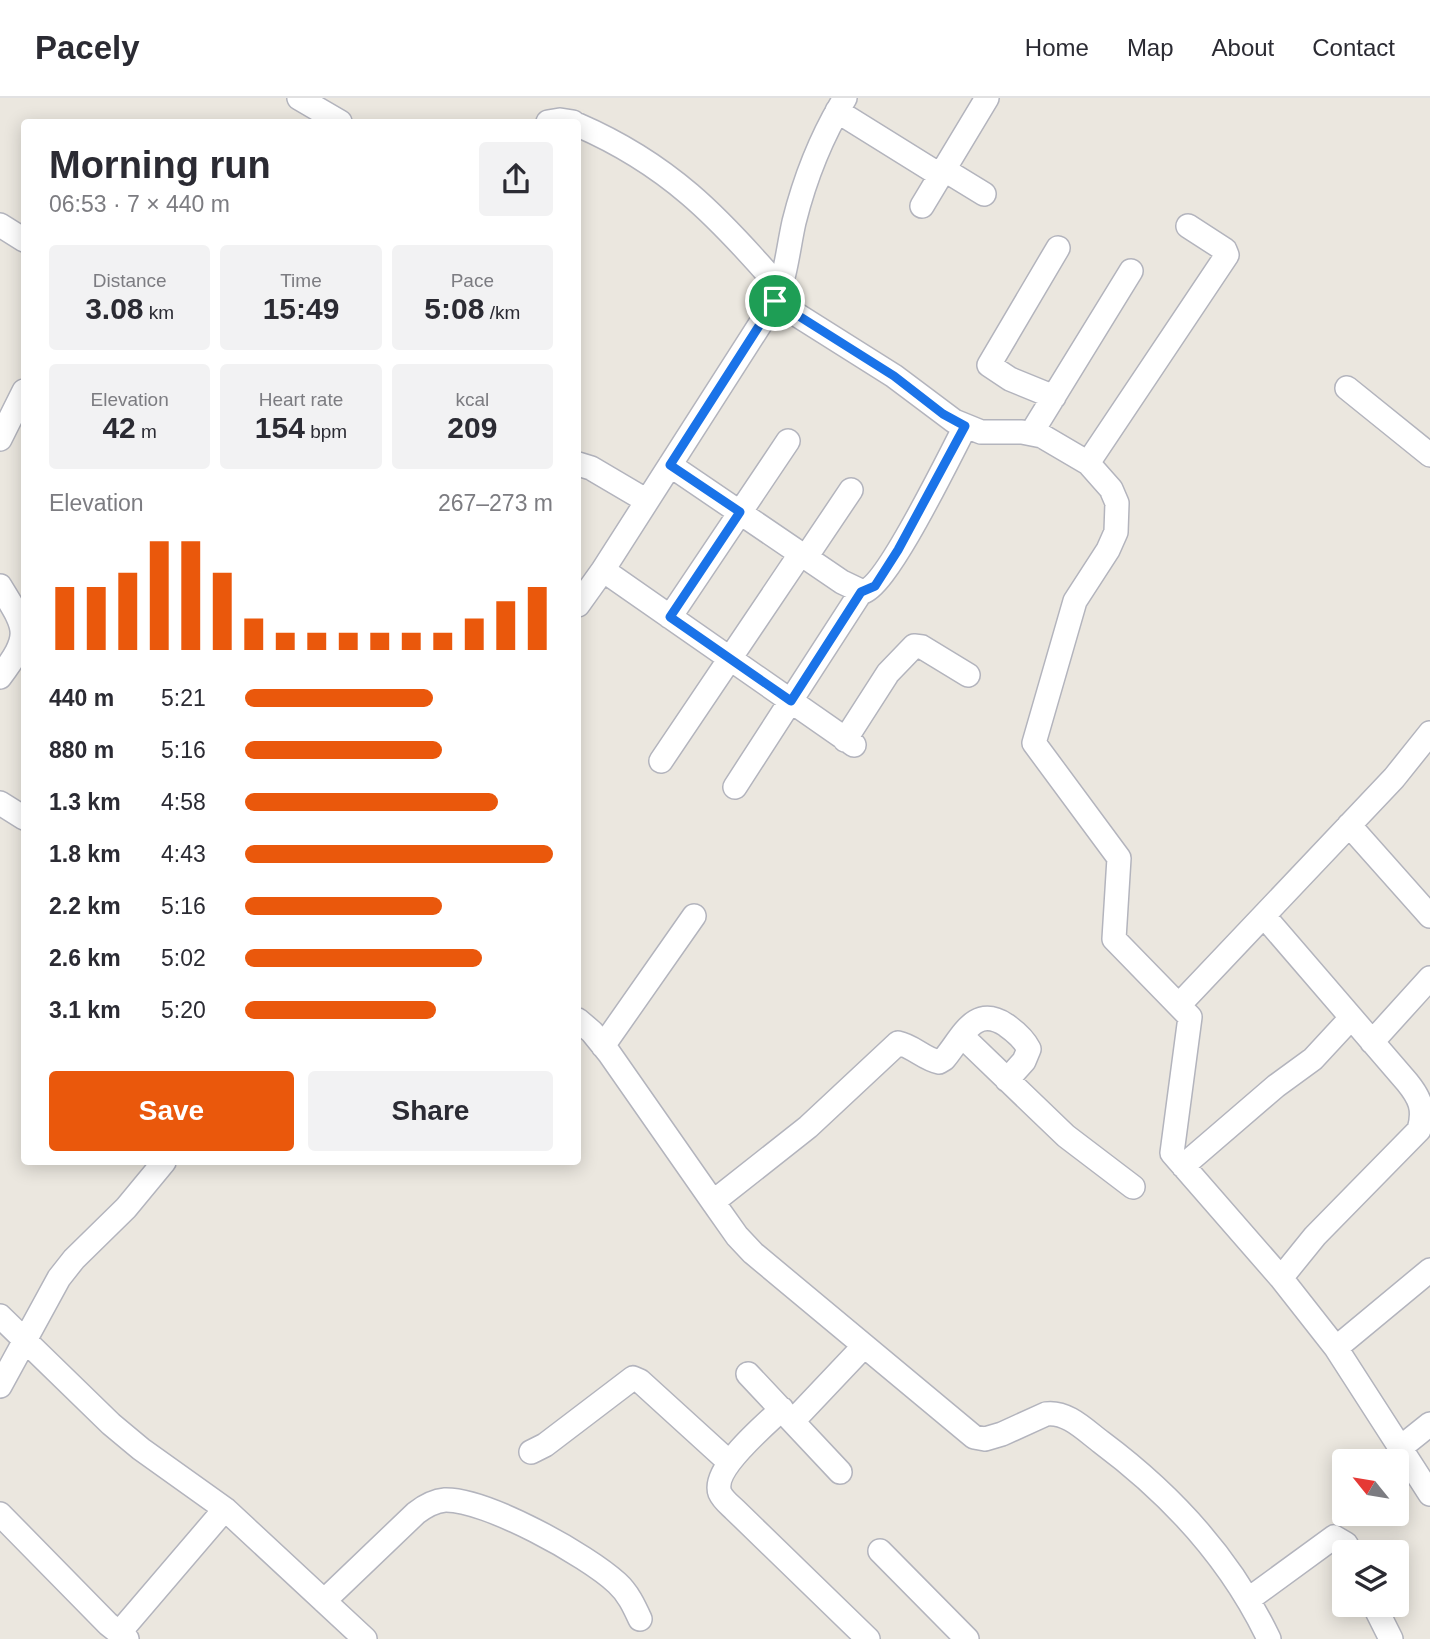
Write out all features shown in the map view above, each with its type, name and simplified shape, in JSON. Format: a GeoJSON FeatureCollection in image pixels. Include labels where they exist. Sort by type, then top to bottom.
{"type":"FeatureCollection","features":[{"type":"Feature","properties":{"kind":"street"},"geometry":{"type":"LineString","coordinates":[[299,98],[335,119]]}},
{"type":"Feature","properties":{"kind":"street"},"geometry":{"type":"LineString","coordinates":[[922,206],[987,98]]}},
{"type":"Feature","properties":{"kind":"street"},"geometry":{"type":"LineString","coordinates":[[581,601],[778,295],[808,175],[815,154],[841,105],[932,170],[948,172],[984,194]]}},
{"type":"Feature","properties":{"kind":"street"},"geometry":{"type":"LineString","coordinates":[[581,127],[641,156],[683,187],[724,225],[778,295],[894,376],[943,414],[981,432],[1032,432],[1088,463],[1111,489],[1117,503],[1115,533],[1108,550],[1076,601],[1034,743],[1119,858],[1114,939],[1190,1017],[1172,1153],[1281,1278],[1336,1348],[1430,1494]]}},
{"type":"Feature","properties":{"kind":"street"},"geometry":{"type":"LineString","coordinates":[[0,225],[21,238]]}},
{"type":"Feature","properties":{"kind":"street"},"geometry":{"type":"LineString","coordinates":[[1088,463],[1227,255],[1225,250],[1188,226]]}},
{"type":"Feature","properties":{"kind":"street"},"geometry":{"type":"LineString","coordinates":[[1054,397],[1010,379],[989,365],[1058,248]]}},
{"type":"Feature","properties":{"kind":"street"},"geometry":{"type":"LineString","coordinates":[[1032,432],[1131,271]]}},
{"type":"Feature","properties":{"kind":"street"},"geometry":{"type":"LineString","coordinates":[[1347,388],[1430,455]]}},
{"type":"Feature","properties":{"kind":"street"},"geometry":{"type":"LineString","coordinates":[[0,439],[21,397]]}},
{"type":"Feature","properties":{"kind":"street"},"geometry":{"type":"LineString","coordinates":[[735,787],[861,592],[875,586],[898,550],[965,426]]}},
{"type":"Feature","properties":{"kind":"street"},"geometry":{"type":"LineString","coordinates":[[670,617],[788,441]]}},
{"type":"Feature","properties":{"kind":"street"},"geometry":{"type":"LineString","coordinates":[[581,465],[647,500]]}},
{"type":"Feature","properties":{"kind":"street"},"geometry":{"type":"LineString","coordinates":[[670,465],[851,588],[861,592]]}},
{"type":"Feature","properties":{"kind":"street"},"geometry":{"type":"LineString","coordinates":[[661,761],[729,658],[852,491]]}},
{"type":"Feature","properties":{"kind":"street"},"geometry":{"type":"LineString","coordinates":[[603,570],[850,742],[888,673],[914,646],[922,647],[968,676]]}},
{"type":"Feature","properties":{"kind":"street"},"geometry":{"type":"LineString","coordinates":[[0,586],[21,625]]}},
{"type":"Feature","properties":{"kind":"street"},"geometry":{"type":"LineString","coordinates":[[0,677],[17,654],[21,643]]}},
{"type":"Feature","properties":{"kind":"street"},"geometry":{"type":"LineString","coordinates":[[1179,1005],[1394,778],[1430,733]]}},
{"type":"Feature","properties":{"kind":"street"},"geometry":{"type":"LineString","coordinates":[[0,803],[21,816]]}},
{"type":"Feature","properties":{"kind":"street"},"geometry":{"type":"LineString","coordinates":[[1349,825],[1430,916]]}},
{"type":"Feature","properties":{"kind":"street"},"geometry":{"type":"LineString","coordinates":[[603,1045],[694,916]]}},
{"type":"Feature","properties":{"kind":"street"},"geometry":{"type":"LineString","coordinates":[[1264,916],[1418,1096],[1422,1105],[1419,1130],[1315,1236],[1281,1278]]}},
{"type":"Feature","properties":{"kind":"street"},"geometry":{"type":"LineString","coordinates":[[1372,1042],[1430,978]]}},
{"type":"Feature","properties":{"kind":"street"},"geometry":{"type":"LineString","coordinates":[[713,1202],[808,1127],[894,1045],[903,1044],[926,1058],[939,1062],[971,1024],[987,1017],[1005,1024],[1021,1037],[1027,1046],[1028,1055],[1007,1080]]}},
{"type":"Feature","properties":{"kind":"street"},"geometry":{"type":"LineString","coordinates":[[1183,1166],[1276,1086],[1313,1059],[1351,1018]]}},
{"type":"Feature","properties":{"kind":"street"},"geometry":{"type":"LineString","coordinates":[[581,1023],[603,1045],[737,1236],[753,1253],[976,1438],[985,1439],[1002,1434],[1046,1414],[1055,1413],[1077,1424],[1149,1480],[1183,1513],[1222,1559],[1250,1599],[1269,1639]]}},
{"type":"Feature","properties":{"kind":"street"},"geometry":{"type":"LineString","coordinates":[[962,1036],[1066,1136],[1133,1187]]}},
{"type":"Feature","properties":{"kind":"street"},"geometry":{"type":"LineString","coordinates":[[0,1386],[60,1278],[74,1259],[126,1208],[162,1165]]}},
{"type":"Feature","properties":{"kind":"street"},"geometry":{"type":"LineString","coordinates":[[1336,1348],[1430,1270]]}},
{"type":"Feature","properties":{"kind":"street"},"geometry":{"type":"LineString","coordinates":[[0,1316],[111,1424],[141,1449],[225,1508],[365,1639]]}},
{"type":"Feature","properties":{"kind":"street"},"geometry":{"type":"LineString","coordinates":[[864,1346],[788,1415],[729,1462],[719,1491],[724,1499],[868,1639]]}},
{"type":"Feature","properties":{"kind":"street"},"geometry":{"type":"LineString","coordinates":[[748,1374],[841,1472]]}},
{"type":"Feature","properties":{"kind":"street"},"geometry":{"type":"LineString","coordinates":[[531,1452],[545,1445],[632,1378],[640,1381],[729,1462]]}},
{"type":"Feature","properties":{"kind":"street"},"geometry":{"type":"LineString","coordinates":[[1401,1448],[1430,1424]]}},
{"type":"Feature","properties":{"kind":"street"},"geometry":{"type":"LineString","coordinates":[[324,1601],[416,1513],[430,1504],[446,1500],[491,1510],[583,1558],[626,1592],[640,1619]]}},
{"type":"Feature","properties":{"kind":"street"},"geometry":{"type":"LineString","coordinates":[[0,1514],[123,1636],[225,1508]]}},
{"type":"Feature","properties":{"kind":"street"},"geometry":{"type":"LineString","coordinates":[[1250,1599],[1334,1537],[1339,1540]]}},
{"type":"Feature","properties":{"kind":"street"},"geometry":{"type":"LineString","coordinates":[[880,1551],[967,1639]]}},
{"type":"Feature","properties":{"kind":"street"},"geometry":{"type":"LineString","coordinates":[[1380,1617],[1391,1639]]}},
{"type":"Feature","properties":{"kind":"route"},"geometry":{"type":"LineString","coordinates":[[775,301],[894,376],[943,414],[965,426],[898,550],[875,586],[861,592],[791,701],[670,617],[740,512],[670,465],[775,301]]}}]}
